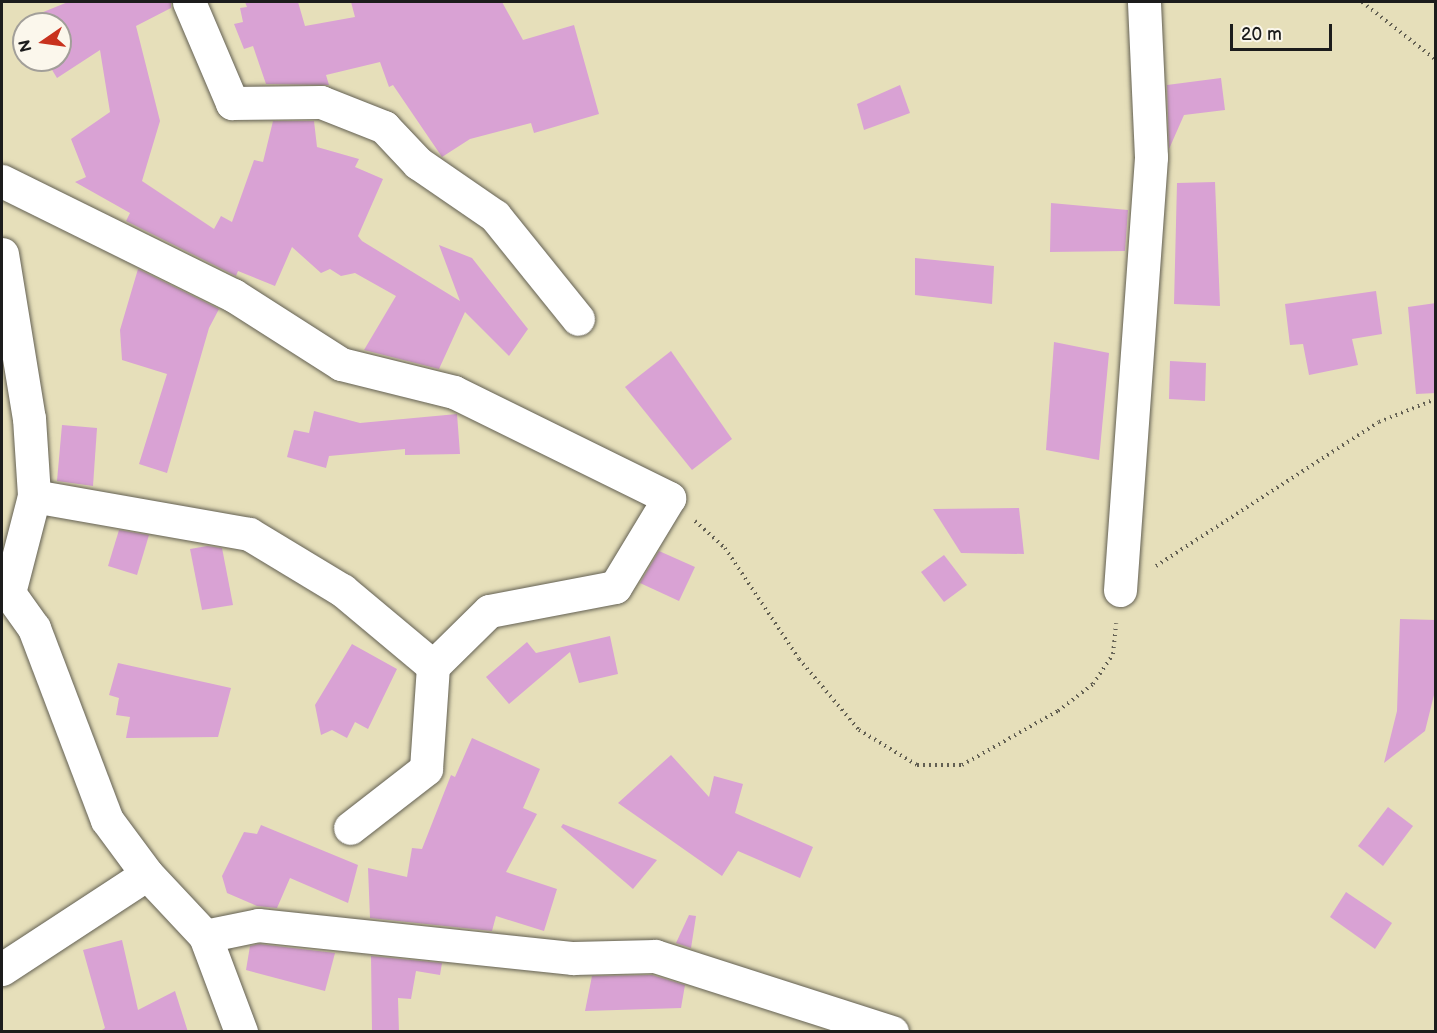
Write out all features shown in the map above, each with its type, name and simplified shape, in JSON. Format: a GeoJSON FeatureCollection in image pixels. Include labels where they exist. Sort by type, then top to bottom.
{"type":"FeatureCollection","features":[{"type":"Feature","properties":{"kind":"street"},"geometry":{"type":"LineString","coordinates":[[189,2],[232,103],[321,102],[384,127],[417,163],[495,216],[578,319]]}},
{"type":"Feature","properties":{"kind":"street"},"geometry":{"type":"LineString","coordinates":[[1120,590],[1151,157],[1144,2]]}},
{"type":"Feature","properties":{"kind":"street"},"geometry":{"type":"LineString","coordinates":[[2,181],[232,295],[341,364],[454,392],[669,498],[615,587],[489,611],[433,666],[426,769],[350,828]]}},
{"type":"Feature","properties":{"kind":"street"},"geometry":{"type":"LineString","coordinates":[[2,254],[29,418],[34,496],[5,591],[34,628],[107,820],[147,874],[205,936],[241,1032]]}},
{"type":"Feature","properties":{"kind":"street"},"geometry":{"type":"LineString","coordinates":[[34,496],[249,534],[342,590],[433,666]]}},
{"type":"Feature","properties":{"kind":"street"},"geometry":{"type":"LineString","coordinates":[[2,969],[147,874]]}},
{"type":"Feature","properties":{"kind":"street"},"geometry":{"type":"LineString","coordinates":[[205,936],[258,925],[573,958],[655,956],[892,1032]]}},
{"type":"Feature","properties":{"kind":"path"},"geometry":{"type":"LineString","coordinates":[[1362,2],[1436,60]]}},
{"type":"Feature","properties":{"kind":"path"},"geometry":{"type":"LineString","coordinates":[[669,498],[725,548],[799,659],[860,730],[917,765],[962,765],[1058,711],[1093,684],[1113,654],[1120,590],[1379,422],[1436,399]]}},
{"type":"Feature","properties":{"kind":"building"},"geometry":{"type":"Polygon","coordinates":[[[68,2],[171,2],[171,8],[136,26],[160,121],[142,181],[214,229],[221,216],[232,222],[254,160],[263,162],[273,121],[314,121],[317,147],[359,159],[355,167],[383,179],[358,236],[362,241],[460,301],[439,245],[472,258],[528,329],[509,356],[465,312],[439,369],[364,350],[396,296],[355,273],[341,276],[330,269],[321,273],[292,247],[275,286],[238,271],[236,276],[126,221],[130,213],[75,182],[86,177],[71,139],[110,112],[100,50],[72,68],[72,12],[43,12],[68,2]]]}},
{"type":"Feature","properties":{"kind":"building"},"geometry":{"type":"Polygon","coordinates":[[[245,2],[298,2],[305,26],[355,17],[351,2],[502,2],[523,40],[574,25],[599,114],[534,133],[531,123],[470,139],[442,157],[393,85],[389,87],[380,62],[326,75],[329,85],[266,84],[253,46],[244,49],[234,24],[243,22],[240,8],[247,7],[245,2]]]}},
{"type":"Feature","properties":{"kind":"building"},"geometry":{"type":"Polygon","coordinates":[[[53,72],[66,72],[57,78],[53,72]]]}},
{"type":"Feature","properties":{"kind":"building"},"geometry":{"type":"Polygon","coordinates":[[[1221,78],[1225,110],[1184,115],[1169,149],[1167,85],[1221,78]]]}},
{"type":"Feature","properties":{"kind":"building"},"geometry":{"type":"Polygon","coordinates":[[[900,85],[910,113],[864,130],[857,104],[900,85]]]}},
{"type":"Feature","properties":{"kind":"building"},"geometry":{"type":"Polygon","coordinates":[[[1215,182],[1220,306],[1174,304],[1177,183],[1215,182]]]}},
{"type":"Feature","properties":{"kind":"building"},"geometry":{"type":"Polygon","coordinates":[[[1051,203],[1128,210],[1125,251],[1050,252],[1051,203]]]}},
{"type":"Feature","properties":{"kind":"building"},"geometry":{"type":"Polygon","coordinates":[[[915,258],[994,266],[992,304],[915,295],[915,258]]]}},
{"type":"Feature","properties":{"kind":"building"},"geometry":{"type":"Polygon","coordinates":[[[138,269],[219,309],[209,328],[167,473],[139,464],[167,374],[122,360],[120,330],[138,269]]]}},
{"type":"Feature","properties":{"kind":"building"},"geometry":{"type":"Polygon","coordinates":[[[1376,291],[1382,334],[1352,339],[1358,365],[1309,375],[1303,344],[1290,345],[1285,304],[1376,291]]]}},
{"type":"Feature","properties":{"kind":"building"},"geometry":{"type":"Polygon","coordinates":[[[1436,303],[1436,393],[1416,394],[1408,307],[1436,303]]]}},
{"type":"Feature","properties":{"kind":"building"},"geometry":{"type":"Polygon","coordinates":[[[1054,342],[1109,353],[1099,460],[1046,450],[1054,342]]]}},
{"type":"Feature","properties":{"kind":"building"},"geometry":{"type":"Polygon","coordinates":[[[671,351],[732,439],[692,470],[625,387],[671,351]]]}},
{"type":"Feature","properties":{"kind":"building"},"geometry":{"type":"Polygon","coordinates":[[[1170,361],[1206,363],[1205,401],[1169,399],[1170,361]]]}},
{"type":"Feature","properties":{"kind":"building"},"geometry":{"type":"Polygon","coordinates":[[[314,411],[360,423],[457,414],[460,454],[405,455],[405,449],[329,456],[326,468],[287,457],[294,430],[309,433],[314,411]]]}},
{"type":"Feature","properties":{"kind":"building"},"geometry":{"type":"Polygon","coordinates":[[[62,425],[97,428],[93,486],[57,481],[62,425]]]}},
{"type":"Feature","properties":{"kind":"building"},"geometry":{"type":"Polygon","coordinates":[[[1019,508],[1024,554],[961,553],[933,509],[1019,508]]]}},
{"type":"Feature","properties":{"kind":"building"},"geometry":{"type":"Polygon","coordinates":[[[119,530],[149,535],[137,575],[108,566],[119,530]]]}},
{"type":"Feature","properties":{"kind":"building"},"geometry":{"type":"Polygon","coordinates":[[[207,546],[222,548],[233,605],[202,610],[190,549],[207,546]]]}},
{"type":"Feature","properties":{"kind":"building"},"geometry":{"type":"Polygon","coordinates":[[[659,551],[695,567],[679,601],[640,583],[659,551]]]}},
{"type":"Feature","properties":{"kind":"building"},"geometry":{"type":"Polygon","coordinates":[[[944,555],[967,585],[944,602],[921,572],[944,555]]]}},
{"type":"Feature","properties":{"kind":"building"},"geometry":{"type":"Polygon","coordinates":[[[1400,619],[1436,620],[1436,687],[1425,731],[1384,763],[1397,711],[1400,619]]]}},
{"type":"Feature","properties":{"kind":"building"},"geometry":{"type":"Polygon","coordinates":[[[610,636],[618,674],[579,683],[570,652],[509,704],[486,677],[527,642],[536,653],[610,636]]]}},
{"type":"Feature","properties":{"kind":"building"},"geometry":{"type":"Polygon","coordinates":[[[352,644],[397,669],[368,729],[355,722],[347,738],[332,730],[321,735],[315,705],[352,644]]]}},
{"type":"Feature","properties":{"kind":"building"},"geometry":{"type":"Polygon","coordinates":[[[118,663],[231,688],[218,737],[126,738],[130,717],[116,715],[119,698],[109,695],[118,663]]]}},
{"type":"Feature","properties":{"kind":"building"},"geometry":{"type":"Polygon","coordinates":[[[472,738],[540,769],[523,808],[537,814],[506,872],[557,889],[544,931],[496,916],[492,931],[370,918],[368,868],[407,877],[412,848],[422,849],[451,775],[455,777],[472,738]]]}},
{"type":"Feature","properties":{"kind":"building"},"geometry":{"type":"Polygon","coordinates":[[[671,755],[709,797],[714,776],[743,784],[735,813],[813,847],[800,878],[738,851],[722,876],[618,803],[671,755]]]}},
{"type":"Feature","properties":{"kind":"building"},"geometry":{"type":"Polygon","coordinates":[[[1388,807],[1413,826],[1383,866],[1358,846],[1388,807]]]}},
{"type":"Feature","properties":{"kind":"building"},"geometry":{"type":"Polygon","coordinates":[[[563,824],[657,860],[633,889],[561,827],[563,824]]]}},
{"type":"Feature","properties":{"kind":"building"},"geometry":{"type":"Polygon","coordinates":[[[261,825],[358,865],[348,903],[290,878],[277,908],[257,906],[227,893],[222,876],[244,832],[257,834],[261,825]]]}},
{"type":"Feature","properties":{"kind":"building"},"geometry":{"type":"Polygon","coordinates":[[[1346,892],[1392,923],[1375,949],[1330,917],[1346,892]]]}},
{"type":"Feature","properties":{"kind":"building"},"geometry":{"type":"Polygon","coordinates":[[[689,915],[696,916],[691,948],[676,943],[689,915]]]}},
{"type":"Feature","properties":{"kind":"building"},"geometry":{"type":"Polygon","coordinates":[[[122,940],[138,1010],[175,991],[188,1032],[99,1032],[105,1028],[83,950],[122,940]]]}},
{"type":"Feature","properties":{"kind":"building"},"geometry":{"type":"Polygon","coordinates":[[[259,944],[335,953],[325,991],[246,970],[250,946],[259,944]]]}},
{"type":"Feature","properties":{"kind":"building"},"geometry":{"type":"Polygon","coordinates":[[[371,956],[442,963],[440,975],[416,971],[411,999],[398,998],[399,1032],[372,1032],[371,956]]]}},
{"type":"Feature","properties":{"kind":"building"},"geometry":{"type":"Polygon","coordinates":[[[652,975],[685,985],[681,1008],[585,1011],[592,976],[652,975]]]}}]}
